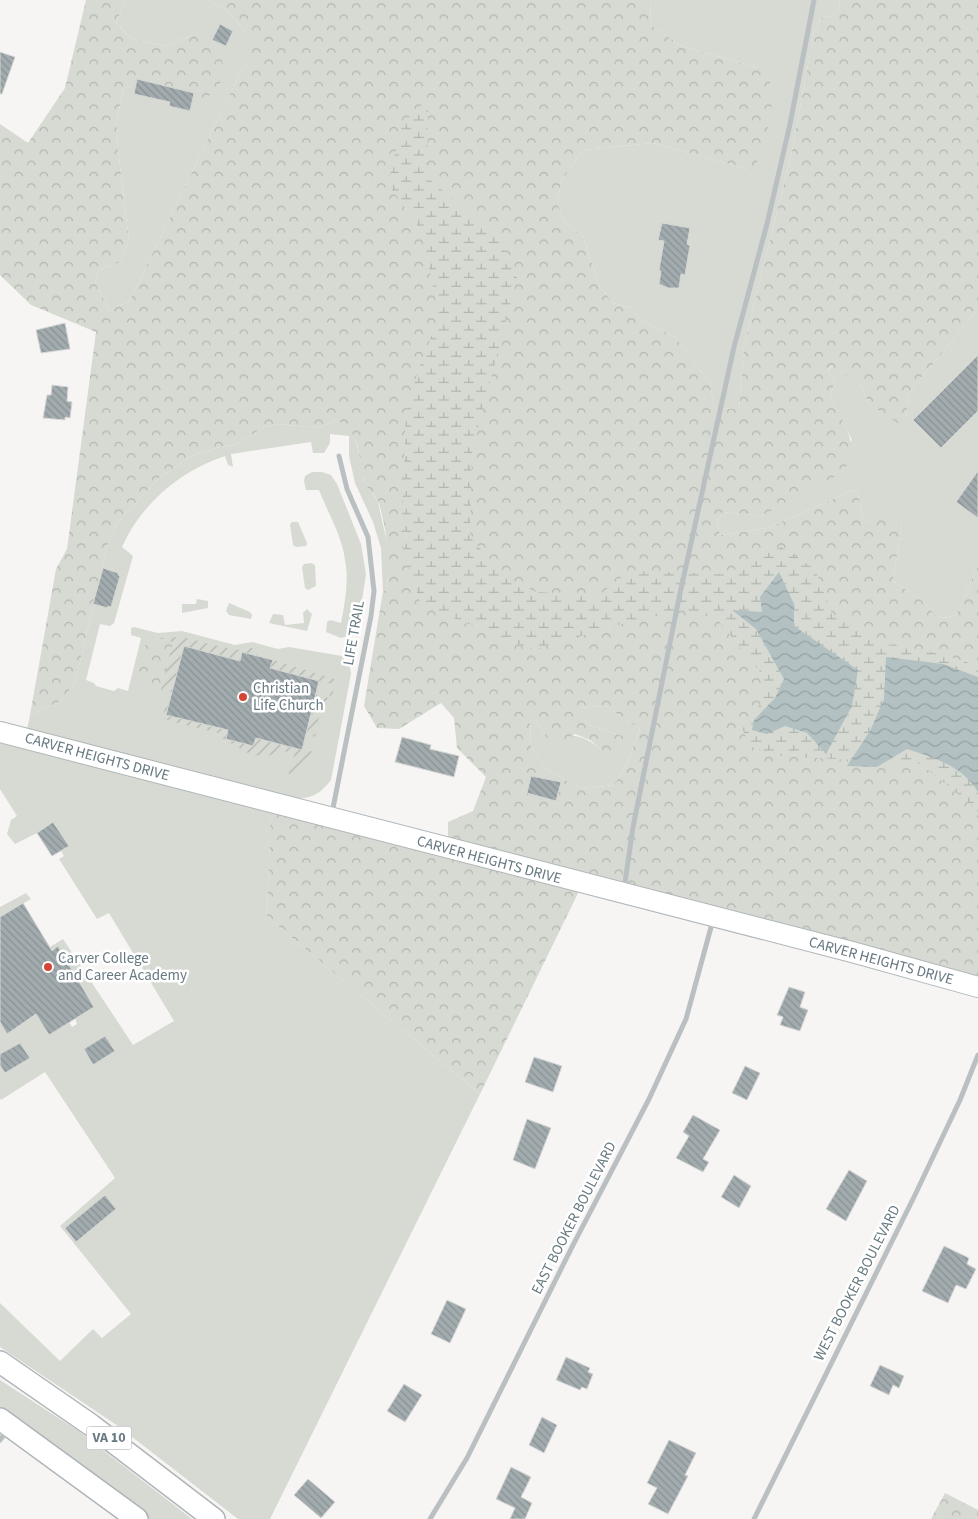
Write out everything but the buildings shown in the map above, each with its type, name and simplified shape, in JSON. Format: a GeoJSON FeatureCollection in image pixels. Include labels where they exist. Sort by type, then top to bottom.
{"type":"FeatureCollection","features":[{"type":"Feature","properties":{"kind":"main road","name":"VA 10"},"geometry":{"type":"LineString","coordinates":[[0,1362],[90,1425],[214,1519]]}},
{"type":"Feature","properties":{"kind":"main road"},"geometry":{"type":"LineString","coordinates":[[3,1428],[138,1519]]}},
{"type":"Feature","properties":{"kind":"street"},"geometry":{"type":"LineString","coordinates":[[623,894],[633,827],[681,588],[734,347],[767,224],[790,124],[814,0]]}},
{"type":"Feature","properties":{"kind":"street","name":"LIFE TRAIL"},"geometry":{"type":"LineString","coordinates":[[330,818],[371,616],[374,592],[368,537],[346,489],[338,456]]}},
{"type":"Feature","properties":{"kind":"street","name":"CARVER HEIGHTS DRIVE"},"geometry":{"type":"LineString","coordinates":[[0,732],[978,987]]}},
{"type":"Feature","properties":{"kind":"street","name":"EAST BOOKER BOULEVARD"},"geometry":{"type":"LineString","coordinates":[[430,1519],[467,1458],[572,1247],[649,1100],[686,1019],[714,917]]}},
{"type":"Feature","properties":{"kind":"street","name":"WEST BOOKER BOULEVARD"},"geometry":{"type":"LineString","coordinates":[[754,1519],[914,1197],[960,1100],[978,1055]]}},
{"type":"Feature","properties":{"kind":"green space"},"geometry":{"type":"Polygon","coordinates":[[[86,0],[125,0],[116,23],[132,39],[165,46],[193,35],[218,46],[222,62],[223,76],[221,82],[212,94],[204,99],[137,83],[123,89],[117,121],[118,149],[129,241],[120,262],[99,270],[95,282],[109,310],[129,302],[241,71],[250,61],[250,38],[227,10],[206,0],[650,0],[651,25],[681,46],[759,68],[770,81],[772,116],[756,165],[747,169],[653,143],[583,150],[562,180],[557,202],[564,221],[583,236],[599,285],[613,303],[631,308],[641,320],[675,337],[710,383],[714,408],[739,409],[744,346],[792,151],[814,32],[821,18],[833,16],[839,10],[840,0],[978,0],[978,309],[908,394],[906,420],[899,424],[869,404],[860,384],[831,366],[827,371],[835,382],[830,396],[849,434],[851,444],[848,463],[842,473],[762,516],[723,512],[717,522],[720,535],[768,528],[854,490],[858,494],[863,519],[870,523],[887,513],[902,523],[893,581],[923,601],[935,615],[945,618],[956,615],[978,566],[978,979],[448,842],[448,822],[473,811],[486,777],[457,748],[454,718],[441,703],[399,729],[377,728],[364,706],[383,591],[387,591],[387,547],[379,504],[364,482],[357,444],[350,430],[336,420],[319,428],[277,424],[266,426],[235,445],[219,447],[192,456],[159,478],[117,523],[108,543],[75,683],[61,701],[30,715],[56,569],[67,549],[96,332],[31,305],[0,275],[0,124],[28,143],[65,88],[86,0]],[[605,706],[579,708],[579,716],[589,725],[626,737],[627,749],[622,755],[602,750],[590,740],[575,734],[561,744],[546,737],[536,721],[530,719],[531,746],[544,768],[582,789],[614,785],[627,764],[640,729],[605,706]]]}},
{"type":"Feature","properties":{"kind":"green space"},"geometry":{"type":"Polygon","coordinates":[[[125,0],[206,0],[227,10],[250,38],[250,61],[241,71],[129,302],[109,310],[95,282],[99,270],[120,262],[129,241],[118,149],[117,121],[123,89],[137,83],[193,35],[165,46],[132,39],[116,23],[125,0]]]}},
{"type":"Feature","properties":{"kind":"green space"},"geometry":{"type":"Polygon","coordinates":[[[650,0],[840,0],[839,10],[833,16],[821,18],[814,32],[792,151],[744,346],[739,409],[714,408],[710,383],[675,337],[641,320],[631,308],[613,303],[599,285],[583,236],[564,221],[557,202],[562,180],[583,150],[653,143],[747,169],[759,68],[681,46],[651,25],[650,0]]]}},
{"type":"Feature","properties":{"kind":"green space"},"geometry":{"type":"Polygon","coordinates":[[[428,99],[427,177],[502,243],[517,278],[472,451],[470,537],[506,577],[536,592],[598,596],[629,571],[726,574],[781,547],[815,569],[832,614],[887,644],[941,654],[978,666],[978,813],[974,807],[921,764],[782,756],[749,746],[742,727],[762,702],[764,677],[717,619],[683,610],[622,624],[533,650],[421,605],[401,542],[406,411],[419,368],[439,317],[422,232],[388,184],[402,124],[428,99]]]}},
{"type":"Feature","properties":{"kind":"green space"},"geometry":{"type":"Polygon","coordinates":[[[978,309],[978,566],[956,615],[945,618],[935,615],[923,601],[893,581],[902,523],[870,523],[863,519],[858,494],[854,490],[768,528],[720,535],[717,522],[723,512],[763,516],[852,440],[830,396],[835,382],[827,371],[832,366],[860,384],[869,404],[906,420],[908,394],[978,309]]]}},
{"type":"Feature","properties":{"kind":"green space"},"geometry":{"type":"Polygon","coordinates":[[[336,420],[347,424],[354,435],[363,468],[363,480],[378,502],[389,552],[387,591],[383,591],[381,548],[373,522],[355,483],[349,456],[349,436],[330,434],[330,443],[324,453],[313,453],[311,442],[231,454],[233,467],[228,465],[225,456],[193,470],[151,503],[130,531],[122,547],[133,556],[114,623],[110,626],[100,624],[86,680],[94,683],[96,686],[114,691],[118,688],[128,691],[141,638],[131,635],[131,628],[134,627],[158,633],[182,631],[235,645],[252,642],[278,649],[289,647],[342,656],[350,667],[351,674],[331,780],[324,788],[318,793],[305,798],[272,797],[26,734],[30,715],[61,701],[75,683],[108,543],[117,523],[159,478],[192,456],[219,447],[235,445],[266,426],[277,424],[319,428],[336,420]]]}},
{"type":"Feature","properties":{"kind":"green space"},"geometry":{"type":"Polygon","coordinates":[[[312,472],[322,472],[331,475],[337,484],[361,544],[366,574],[358,628],[354,634],[341,638],[326,632],[327,622],[330,620],[341,623],[347,584],[345,560],[338,533],[319,490],[306,490],[305,476],[312,472]]]}},
{"type":"Feature","properties":{"kind":"green space"},"geometry":{"type":"Polygon","coordinates":[[[298,522],[307,543],[306,546],[296,547],[293,545],[290,524],[298,522]]]}},
{"type":"Feature","properties":{"kind":"green space"},"geometry":{"type":"Polygon","coordinates":[[[311,563],[315,565],[316,586],[308,590],[305,588],[302,567],[304,564],[311,563]]]}},
{"type":"Feature","properties":{"kind":"green space"},"geometry":{"type":"Polygon","coordinates":[[[197,599],[208,601],[208,608],[182,613],[182,604],[196,604],[197,599]]]}},
{"type":"Feature","properties":{"kind":"green space"},"geometry":{"type":"Polygon","coordinates":[[[229,603],[250,612],[252,615],[251,619],[229,615],[226,611],[229,603]]]}},
{"type":"Feature","properties":{"kind":"green space"},"geometry":{"type":"Polygon","coordinates":[[[307,609],[312,614],[307,631],[269,623],[273,614],[283,615],[285,625],[304,623],[303,613],[307,609]]]}},
{"type":"Feature","properties":{"kind":"green space"},"geometry":{"type":"Polygon","coordinates":[[[150,637],[173,642],[161,690],[138,684],[136,681],[147,639],[150,637]]]}},
{"type":"Feature","properties":{"kind":"green space"},"geometry":{"type":"Polygon","coordinates":[[[182,637],[235,650],[258,649],[257,656],[242,652],[240,661],[184,646],[172,692],[161,690],[173,642],[157,638],[182,637]]]}},
{"type":"Feature","properties":{"kind":"green space"},"geometry":{"type":"Polygon","coordinates":[[[273,660],[335,679],[332,699],[321,707],[315,737],[306,734],[316,695],[329,698],[332,684],[270,668],[273,660]]]}},
{"type":"Feature","properties":{"kind":"green space"},"geometry":{"type":"Polygon","coordinates":[[[167,698],[170,699],[166,715],[229,731],[227,739],[253,746],[256,738],[314,752],[312,758],[305,761],[299,773],[290,775],[288,772],[294,756],[293,753],[286,751],[259,756],[244,751],[222,738],[222,734],[162,719],[167,698]]]}},
{"type":"Feature","properties":{"kind":"green space"},"geometry":{"type":"Polygon","coordinates":[[[605,706],[640,729],[627,764],[614,785],[582,789],[544,768],[531,746],[530,718],[536,721],[546,737],[576,736],[588,740],[602,750],[626,737],[589,725],[579,716],[578,708],[605,706]]]}},
{"type":"Feature","properties":{"kind":"green space"},"geometry":{"type":"Polygon","coordinates":[[[0,743],[271,812],[267,917],[480,1094],[270,1519],[238,1519],[118,1426],[0,1347],[0,1303],[60,1361],[93,1329],[102,1338],[131,1314],[60,1226],[115,1178],[45,1072],[1,1100],[0,1098],[0,987],[69,1022],[72,1027],[77,1024],[75,1018],[94,1006],[58,947],[38,959],[31,945],[44,938],[50,947],[63,939],[133,1045],[174,1021],[109,913],[97,919],[59,859],[64,856],[61,851],[52,856],[37,833],[15,844],[7,834],[11,820],[17,816],[0,789],[0,743]]]}},
{"type":"Feature","properties":{"kind":"green space"},"geometry":{"type":"Polygon","coordinates":[[[271,804],[582,885],[480,1094],[267,917],[271,804]]]}},
{"type":"Feature","properties":{"kind":"green space"},"geometry":{"type":"Polygon","coordinates":[[[26,893],[31,899],[0,917],[0,907],[26,893]]]}},
{"type":"Feature","properties":{"kind":"green space"},"geometry":{"type":"Polygon","coordinates":[[[0,1380],[77,1430],[192,1519],[147,1519],[0,1412],[0,1380]]]}},
{"type":"Feature","properties":{"kind":"green space"},"geometry":{"type":"Polygon","coordinates":[[[945,1493],[978,1510],[978,1519],[931,1519],[945,1493]]]}},
{"type":"Feature","properties":{"kind":"water"},"geometry":{"type":"Polygon","coordinates":[[[779,572],[794,604],[794,626],[858,670],[852,706],[826,754],[807,733],[785,726],[767,734],[752,730],[754,720],[775,698],[784,679],[756,629],[732,610],[762,612],[760,597],[779,572]]]}},
{"type":"Feature","properties":{"kind":"water"},"geometry":{"type":"Polygon","coordinates":[[[886,657],[943,664],[978,677],[978,792],[972,783],[956,769],[907,749],[877,767],[847,766],[870,731],[884,699],[886,657]]]}},
{"type":"Feature","properties":{"kind":"place","name":"Christian Life Church"},"geometry":{"type":"Point","coordinates":[243,697]}},
{"type":"Feature","properties":{"kind":"place","name":"Carver College and Career Academy"},"geometry":{"type":"Point","coordinates":[48,967]}}]}
